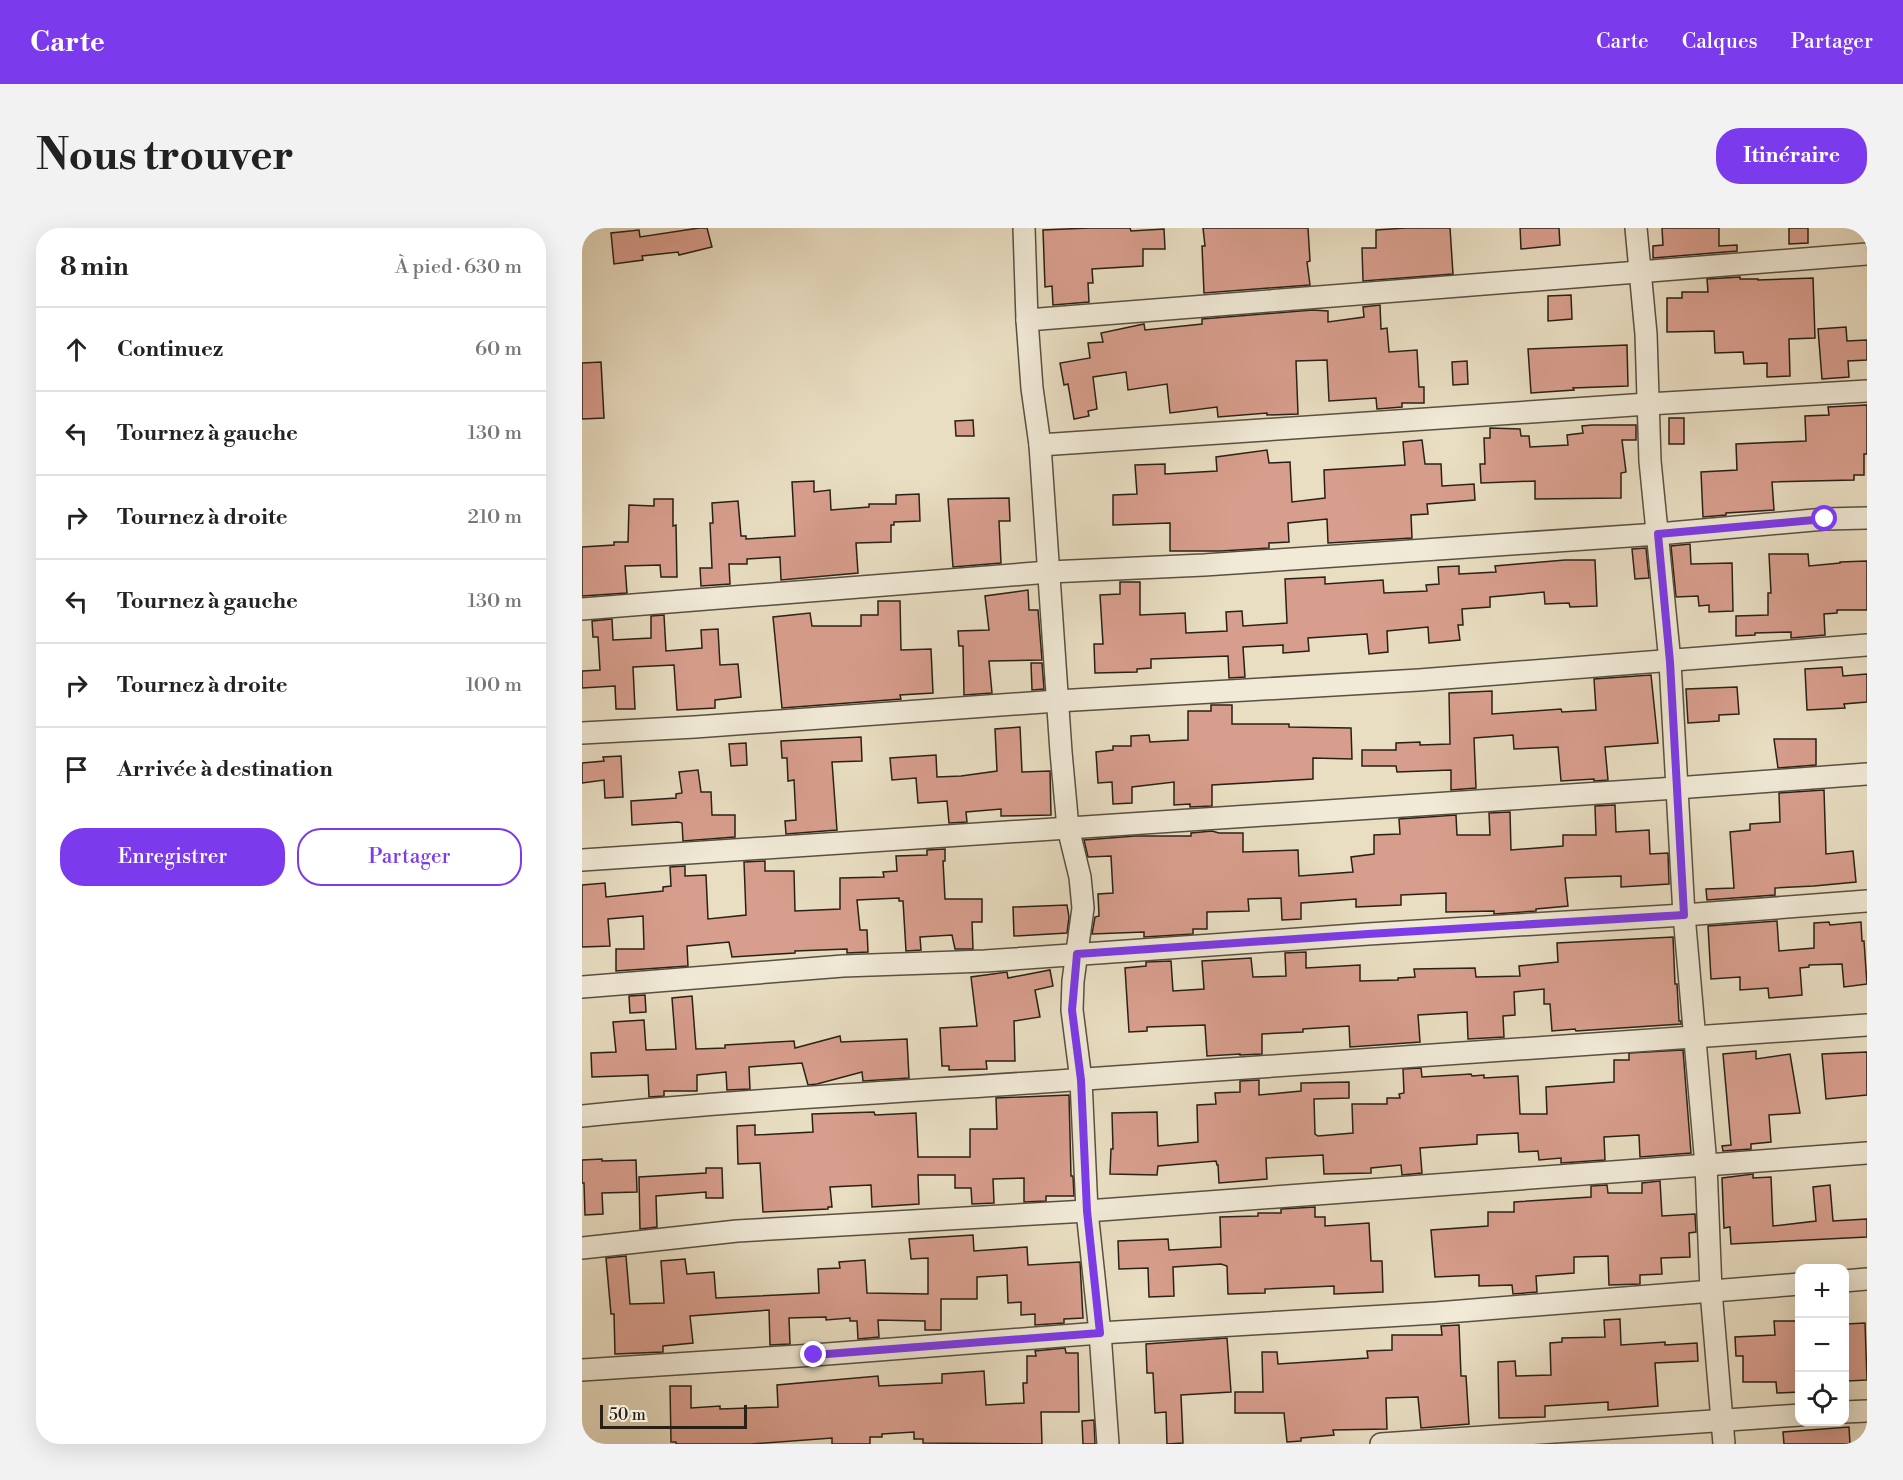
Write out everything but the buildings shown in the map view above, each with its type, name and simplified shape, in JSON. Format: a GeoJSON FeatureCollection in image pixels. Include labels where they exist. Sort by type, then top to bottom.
{"type":"FeatureCollection","features":[{"type":"Feature","properties":{"kind":"street"},"geometry":{"type":"LineString","coordinates":[[1024,228],[1027,320],[1032,388],[1040,445],[1068,828],[1080,877],[1083,908],[1072,1010],[1081,1080],[1087,1211],[1100,1333],[1108,1444]]}},
{"type":"Feature","properties":{"kind":"street"},"geometry":{"type":"LineString","coordinates":[[1636,228],[1646,334],[1650,461],[1670,662],[1684,915],[1706,1165],[1711,1292],[1724,1444]]}},
{"type":"Feature","properties":{"kind":"street"},"geometry":{"type":"LineString","coordinates":[[1027,320],[1867,254]]}},
{"type":"Feature","properties":{"kind":"street"},"geometry":{"type":"LineString","coordinates":[[1040,445],[1867,391]]}},
{"type":"Feature","properties":{"kind":"street"},"geometry":{"type":"LineString","coordinates":[[582,609],[1049,572],[1204,565],[1658,534],[1825,519],[1867,518]]}},
{"type":"Feature","properties":{"kind":"street"},"geometry":{"type":"LineString","coordinates":[[582,733],[695,727],[1057,700],[1407,681],[1867,645]]}},
{"type":"Feature","properties":{"kind":"street"},"geometry":{"type":"LineString","coordinates":[[582,860],[1867,774]]}},
{"type":"Feature","properties":{"kind":"street"},"geometry":{"type":"LineString","coordinates":[[582,987],[843,966],[985,961],[1867,901]]}},
{"type":"Feature","properties":{"kind":"street"},"geometry":{"type":"LineString","coordinates":[[582,1116],[679,1106],[943,1087],[1081,1080],[1867,1024]]}},
{"type":"Feature","properties":{"kind":"street"},"geometry":{"type":"LineString","coordinates":[[582,1248],[736,1231],[1087,1211],[1867,1153]]}},
{"type":"Feature","properties":{"kind":"street"},"geometry":{"type":"LineString","coordinates":[[1849,1281],[1867,1279]]}},
{"type":"Feature","properties":{"kind":"street"},"geometry":{"type":"LineString","coordinates":[[582,1370],[1100,1333],[1436,1313],[1795,1284]]}},
{"type":"Feature","properties":{"kind":"street"},"geometry":{"type":"LineString","coordinates":[[1849,1412],[1867,1411]]}},
{"type":"Feature","properties":{"kind":"street"},"geometry":{"type":"LineString","coordinates":[[1381,1444],[1795,1415]]}},
{"type":"Feature","properties":{"kind":"route"},"geometry":{"type":"LineString","coordinates":[[814,1355],[1100,1333],[1087,1211],[1081,1080],[1072,1010],[1077,954],[1684,915],[1670,662],[1658,534],[1825,519]]}}]}
